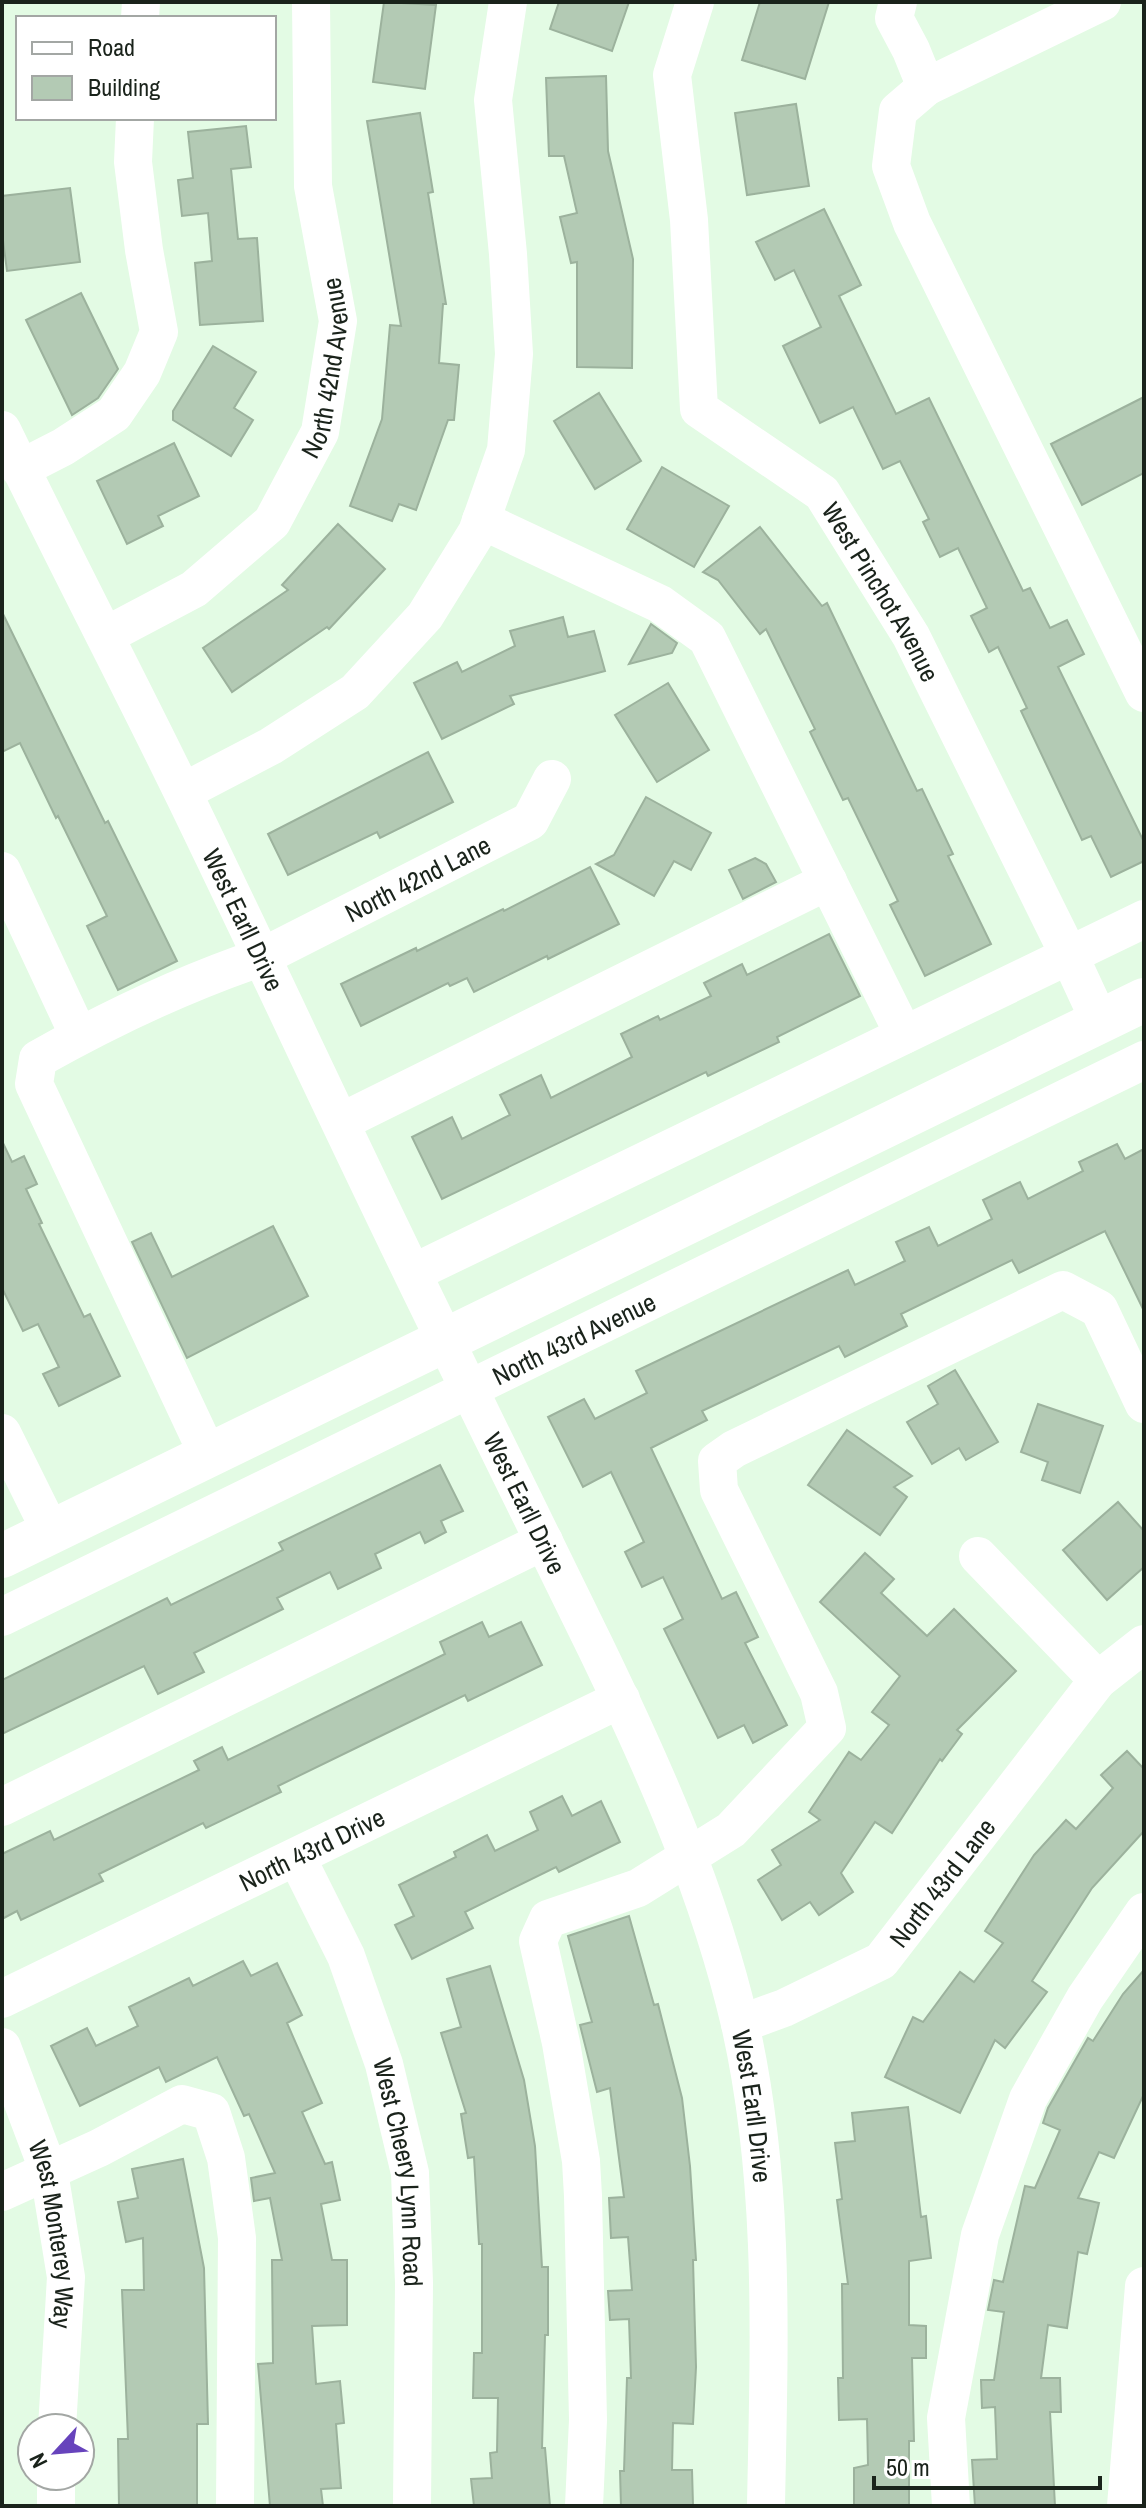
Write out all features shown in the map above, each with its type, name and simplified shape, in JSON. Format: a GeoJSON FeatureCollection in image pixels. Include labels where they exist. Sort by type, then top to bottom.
{"type":"FeatureCollection","features":[{"type":"Feature","properties":{"kind":"main road"},"geometry":{"type":"LineString","coordinates":[[2,1556],[1144,1000]]}},
{"type":"Feature","properties":{"kind":"street","name":"North 42nd Avenue"},"geometry":{"type":"LineString","coordinates":[[105,636],[194,589],[272,522],[320,432],[338,321],[313,186],[311,2]]}},
{"type":"Feature","properties":{"kind":"street"},"geometry":{"type":"LineString","coordinates":[[183,792],[271,746],[355,692],[425,616],[477,532],[506,450],[514,354],[493,100],[508,2]]}},
{"type":"Feature","properties":{"kind":"street","name":"West Pinchot Avenue"},"geometry":{"type":"LineString","coordinates":[[695,2],[672,75],[689,220],[699,409],[822,493],[911,636],[1100,1022]]}},
{"type":"Feature","properties":{"kind":"street"},"geometry":{"type":"LineString","coordinates":[[898,2],[894,18],[926,87]]}},
{"type":"Feature","properties":{"kind":"street"},"geometry":{"type":"LineString","coordinates":[[1102,2],[926,87],[898,111],[891,166],[912,223],[1144,693]]}},
{"type":"Feature","properties":{"kind":"street"},"geometry":{"type":"LineString","coordinates":[[20,469],[63,447],[114,414],[142,373],[159,332],[144,250],[133,162],[135,120]]}},
{"type":"Feature","properties":{"kind":"street","name":"West Earll Drive"},"geometry":{"type":"LineString","coordinates":[[2,430],[183,792],[621,1699],[689,1858],[718,1940],[740,2024],[760,2136],[771,2332],[766,2506]]}},
{"type":"Feature","properties":{"kind":"street"},"geometry":{"type":"LineString","coordinates":[[481,520],[660,604],[707,638],[904,1035]]}},
{"type":"Feature","properties":{"kind":"street","name":"North 42nd Lane"},"geometry":{"type":"LineString","coordinates":[[209,1457],[34,1084],[38,1059],[79,1036],[226,969],[262,957],[530,821],[552,779]]}},
{"type":"Feature","properties":{"kind":"street"},"geometry":{"type":"LineString","coordinates":[[2,871],[79,1036]]}},
{"type":"Feature","properties":{"kind":"street"},"geometry":{"type":"LineString","coordinates":[[341,1122],[828,881]]}},
{"type":"Feature","properties":{"kind":"street"},"geometry":{"type":"LineString","coordinates":[[413,1273],[1144,919]]}},
{"type":"Feature","properties":{"kind":"street","name":"North 43rd Avenue"},"geometry":{"type":"LineString","coordinates":[[2,1617],[1144,1060]]}},
{"type":"Feature","properties":{"kind":"street"},"geometry":{"type":"LineString","coordinates":[[584,2506],[587,2329],[581,2161],[561,2043],[538,1941],[548,1919],[638,1888],[731,1830],[827,1728],[819,1693],[719,1490],[717,1461],[734,1449],[1063,1290],[1099,1309],[1144,1404]]}},
{"type":"Feature","properties":{"kind":"street"},"geometry":{"type":"LineString","coordinates":[[2,1433],[51,1532]]}},
{"type":"Feature","properties":{"kind":"street"},"geometry":{"type":"LineString","coordinates":[[2,1807],[544,1541]]}},
{"type":"Feature","properties":{"kind":"street"},"geometry":{"type":"LineString","coordinates":[[978,1556],[1098,1680]]}},
{"type":"Feature","properties":{"kind":"street","name":"North 43rd Lane"},"geometry":{"type":"LineString","coordinates":[[740,2024],[784,2008],[881,1961],[1098,1680],[1144,1644]]}},
{"type":"Feature","properties":{"kind":"street","name":"North 43rd Drive"},"geometry":{"type":"LineString","coordinates":[[2,1999],[621,1699]]}},
{"type":"Feature","properties":{"kind":"street","name":"West Cheery Lynn Road"},"geometry":{"type":"LineString","coordinates":[[297,1858],[346,1956],[384,2064],[410,2173],[414,2283],[412,2506]]}},
{"type":"Feature","properties":{"kind":"street"},"geometry":{"type":"LineString","coordinates":[[951,2506],[946,2418],[980,2235],[1028,2099],[1085,1998],[1144,1912]]}},
{"type":"Feature","properties":{"kind":"street","name":"West Monterey Way"},"geometry":{"type":"LineString","coordinates":[[2,2047],[49,2172],[66,2277],[58,2412]]}},
{"type":"Feature","properties":{"kind":"street"},"geometry":{"type":"LineString","coordinates":[[2,2192],[49,2172],[182,2104],[211,2112],[226,2158],[237,2238],[235,2506]]}},
{"type":"Feature","properties":{"kind":"street"},"geometry":{"type":"LineString","coordinates":[[1126,2506],[1144,2286]]}},
{"type":"Feature","properties":{"kind":"building"},"geometry":{"type":"Polygon","coordinates":[[[384,2],[436,5],[425,89],[373,82],[384,2]]]}},
{"type":"Feature","properties":{"kind":"building"},"geometry":{"type":"Polygon","coordinates":[[[559,2],[629,2],[612,51],[550,29],[559,2]]]}},
{"type":"Feature","properties":{"kind":"building"},"geometry":{"type":"Polygon","coordinates":[[[760,2],[829,2],[805,79],[742,60],[760,2]]]}},
{"type":"Feature","properties":{"kind":"building"},"geometry":{"type":"Polygon","coordinates":[[[606,76],[608,151],[633,259],[632,368],[577,367],[577,262],[571,263],[560,217],[577,213],[564,156],[549,156],[546,78],[606,76]]]}},
{"type":"Feature","properties":{"kind":"building"},"geometry":{"type":"Polygon","coordinates":[[[796,104],[809,186],[747,195],[735,113],[796,104]]]}},
{"type":"Feature","properties":{"kind":"building"},"geometry":{"type":"Polygon","coordinates":[[[420,113],[433,192],[428,193],[446,304],[443,304],[439,363],[459,365],[454,420],[448,420],[416,510],[399,504],[392,521],[350,506],[382,419],[390,325],[401,326],[367,121],[420,113]]]}},
{"type":"Feature","properties":{"kind":"building"},"geometry":{"type":"Polygon","coordinates":[[[246,126],[251,167],[231,169],[238,239],[257,238],[263,321],[200,325],[195,263],[212,261],[208,213],[182,216],[178,180],[193,178],[188,132],[246,126]]]}},
{"type":"Feature","properties":{"kind":"building"},"geometry":{"type":"Polygon","coordinates":[[[70,188],[80,262],[7,271],[2,233],[2,196],[70,188]]]}},
{"type":"Feature","properties":{"kind":"building"},"geometry":{"type":"Polygon","coordinates":[[[824,209],[861,285],[839,296],[896,414],[929,398],[1023,591],[1030,588],[1050,628],[1067,620],[1084,654],[1058,667],[1144,842],[1144,861],[1111,877],[1091,836],[1082,840],[1021,711],[1027,708],[998,647],[989,652],[971,616],[987,608],[958,548],[940,557],[923,522],[929,519],[900,461],[883,469],[853,407],[820,423],[783,346],[821,327],[794,270],[775,280],[756,242],[824,209]]]}},
{"type":"Feature","properties":{"kind":"building"},"geometry":{"type":"Polygon","coordinates":[[[81,293],[118,369],[98,398],[72,415],[26,320],[81,293]]]}},
{"type":"Feature","properties":{"kind":"building"},"geometry":{"type":"Polygon","coordinates":[[[213,346],[256,372],[234,408],[253,420],[231,456],[173,420],[173,411],[213,346]]]}},
{"type":"Feature","properties":{"kind":"building"},"geometry":{"type":"Polygon","coordinates":[[[599,393],[641,461],[595,489],[554,421],[599,393]]]}},
{"type":"Feature","properties":{"kind":"building"},"geometry":{"type":"Polygon","coordinates":[[[1144,397],[1144,473],[1082,505],[1051,444],[1144,397]]]}},
{"type":"Feature","properties":{"kind":"building"},"geometry":{"type":"Polygon","coordinates":[[[174,443],[199,496],[158,516],[163,526],[127,544],[97,481],[174,443]]]}},
{"type":"Feature","properties":{"kind":"building"},"geometry":{"type":"Polygon","coordinates":[[[662,467],[729,506],[694,567],[627,529],[662,467]]]}},
{"type":"Feature","properties":{"kind":"building"},"geometry":{"type":"Polygon","coordinates":[[[338,524],[385,569],[329,629],[327,627],[232,692],[203,648],[288,590],[282,585],[338,524]]]}},
{"type":"Feature","properties":{"kind":"building"},"geometry":{"type":"Polygon","coordinates":[[[760,527],[822,606],[827,603],[917,791],[922,789],[953,854],[948,856],[991,944],[925,976],[890,905],[898,901],[848,798],[843,800],[810,732],[815,729],[766,629],[760,634],[718,580],[703,572],[760,527]]]}},
{"type":"Feature","properties":{"kind":"building"},"geometry":{"type":"Polygon","coordinates":[[[2,612],[105,823],[108,821],[177,961],[118,990],[87,926],[107,916],[20,743],[2,752],[2,612]]]}},
{"type":"Feature","properties":{"kind":"building"},"geometry":{"type":"Polygon","coordinates":[[[563,617],[568,637],[594,631],[605,671],[510,696],[514,704],[442,739],[414,683],[457,662],[462,672],[515,646],[510,631],[563,617]]]}},
{"type":"Feature","properties":{"kind":"building"},"geometry":{"type":"Polygon","coordinates":[[[651,624],[677,643],[672,653],[629,664],[651,624]]]}},
{"type":"Feature","properties":{"kind":"building"},"geometry":{"type":"Polygon","coordinates":[[[668,683],[709,750],[657,782],[615,715],[668,683]]]}},
{"type":"Feature","properties":{"kind":"building"},"geometry":{"type":"Polygon","coordinates":[[[428,752],[453,802],[380,838],[377,832],[288,875],[268,834],[428,752]]]}},
{"type":"Feature","properties":{"kind":"building"},"geometry":{"type":"Polygon","coordinates":[[[646,797],[711,833],[691,870],[674,861],[654,896],[596,864],[614,855],[646,797]]]}},
{"type":"Feature","properties":{"kind":"building"},"geometry":{"type":"Polygon","coordinates":[[[755,858],[766,864],[776,882],[743,899],[729,870],[755,858]]]}},
{"type":"Feature","properties":{"kind":"building"},"geometry":{"type":"Polygon","coordinates":[[[590,867],[619,924],[474,992],[467,978],[450,986],[448,983],[361,1026],[341,984],[504,911],[590,867]]]}},
{"type":"Feature","properties":{"kind":"building"},"geometry":{"type":"Polygon","coordinates":[[[829,934],[860,996],[777,1037],[779,1042],[708,1076],[706,1072],[442,1199],[412,1137],[452,1117],[462,1139],[510,1115],[500,1095],[541,1075],[551,1098],[632,1057],[621,1034],[711,996],[704,983],[742,964],[747,975],[829,934]]]}},
{"type":"Feature","properties":{"kind":"building"},"geometry":{"type":"Polygon","coordinates":[[[2,1141],[12,1162],[24,1156],[37,1184],[26,1189],[42,1223],[39,1224],[84,1317],[90,1314],[120,1376],[59,1406],[43,1374],[59,1367],[38,1324],[23,1331],[2,1288],[2,1141]]]}},
{"type":"Feature","properties":{"kind":"building"},"geometry":{"type":"Polygon","coordinates":[[[1117,1144],[1125,1159],[1144,1149],[1144,1311],[1105,1231],[1019,1273],[1012,1260],[901,1314],[907,1326],[845,1357],[839,1346],[702,1411],[707,1420],[651,1448],[722,1599],[736,1592],[758,1637],[745,1643],[787,1725],[753,1743],[744,1725],[718,1738],[664,1629],[683,1619],[663,1577],[642,1587],[625,1552],[644,1542],[611,1472],[583,1487],[548,1417],[584,1399],[595,1419],[647,1393],[636,1371],[848,1270],[855,1285],[905,1261],[896,1242],[929,1227],[938,1246],[992,1219],[983,1200],[1020,1182],[1028,1199],[1083,1171],[1079,1162],[1117,1144]]]}},
{"type":"Feature","properties":{"kind":"building"},"geometry":{"type":"Polygon","coordinates":[[[273,1226],[308,1296],[187,1358],[132,1242],[151,1233],[172,1277],[273,1226]]]}},
{"type":"Feature","properties":{"kind":"building"},"geometry":{"type":"Polygon","coordinates":[[[955,1370],[998,1442],[966,1460],[959,1448],[932,1464],[907,1422],[938,1404],[928,1386],[955,1370]]]}},
{"type":"Feature","properties":{"kind":"building"},"geometry":{"type":"Polygon","coordinates":[[[1038,1404],[1103,1426],[1080,1493],[1042,1480],[1048,1462],[1021,1452],[1038,1404]]]}},
{"type":"Feature","properties":{"kind":"building"},"geometry":{"type":"Polygon","coordinates":[[[847,1430],[912,1476],[894,1487],[907,1497],[880,1535],[808,1485],[847,1430]]]}},
{"type":"Feature","properties":{"kind":"building"},"geometry":{"type":"Polygon","coordinates":[[[440,1465],[463,1511],[441,1521],[446,1532],[425,1543],[420,1532],[375,1554],[381,1568],[338,1589],[330,1572],[277,1598],[283,1609],[194,1653],[204,1672],[158,1694],[144,1666],[2,1734],[2,1680],[167,1598],[171,1605],[283,1550],[279,1543],[440,1465]]]}},
{"type":"Feature","properties":{"kind":"building"},"geometry":{"type":"Polygon","coordinates":[[[1118,1502],[1144,1531],[1144,1567],[1107,1600],[1063,1550],[1118,1502]]]}},
{"type":"Feature","properties":{"kind":"building"},"geometry":{"type":"Polygon","coordinates":[[[865,1553],[894,1579],[881,1593],[927,1636],[954,1609],[1016,1671],[957,1730],[962,1734],[942,1761],[940,1759],[892,1833],[875,1822],[841,1873],[853,1892],[819,1915],[810,1902],[782,1920],[758,1880],[781,1865],[772,1850],[820,1820],[809,1812],[849,1752],[861,1760],[889,1725],[872,1712],[900,1676],[820,1602],[865,1553]]]}},
{"type":"Feature","properties":{"kind":"building"},"geometry":{"type":"Polygon","coordinates":[[[482,1622],[489,1637],[521,1622],[542,1665],[468,1701],[465,1695],[278,1786],[281,1792],[206,1828],[203,1823],[99,1874],[103,1881],[21,1920],[17,1911],[2,1919],[2,1854],[50,1831],[54,1840],[199,1770],[194,1761],[222,1747],[228,1760],[445,1654],[440,1642],[482,1622]]]}},
{"type":"Feature","properties":{"kind":"building"},"geometry":{"type":"Polygon","coordinates":[[[1127,1751],[1144,1769],[1144,1831],[1092,1888],[1032,1981],[1047,1992],[1005,2048],[995,2040],[960,2113],[885,2077],[913,2017],[923,2022],[960,1972],[974,1982],[1003,1943],[985,1931],[1034,1855],[1066,1820],[1076,1829],[1113,1788],[1101,1775],[1127,1751]]]}},
{"type":"Feature","properties":{"kind":"building"},"geometry":{"type":"Polygon","coordinates":[[[562,1796],[572,1816],[601,1801],[620,1842],[559,1872],[556,1867],[465,1912],[473,1928],[412,1959],[395,1925],[414,1916],[399,1885],[456,1857],[454,1852],[487,1835],[495,1851],[538,1830],[530,1812],[562,1796]]]}},
{"type":"Feature","properties":{"kind":"building"},"geometry":{"type":"Polygon","coordinates":[[[629,1916],[654,2005],[658,2004],[682,2098],[690,2166],[696,2260],[693,2260],[696,2367],[693,2424],[673,2423],[672,2470],[692,2470],[693,2505],[621,2506],[620,2471],[624,2471],[627,2378],[631,2378],[629,2319],[610,2320],[608,2291],[632,2290],[628,2237],[611,2238],[609,2198],[624,2197],[610,2088],[597,2092],[580,2025],[592,2022],[568,1936],[629,1916]]]}},
{"type":"Feature","properties":{"kind":"building"},"geometry":{"type":"Polygon","coordinates":[[[243,1961],[251,1976],[277,1963],[302,2015],[287,2023],[322,2103],[302,2112],[325,2164],[332,2162],[340,2200],[321,2204],[332,2260],[347,2260],[347,2325],[312,2326],[316,2384],[340,2381],[344,2423],[336,2424],[341,2488],[321,2489],[323,2506],[270,2506],[258,2364],[273,2363],[272,2260],[282,2260],[270,2198],[254,2201],[251,2178],[275,2173],[249,2114],[244,2116],[217,2057],[166,2082],[159,2067],[80,2106],[51,2046],[87,2028],[96,2046],[138,2026],[129,2007],[189,1978],[193,1986],[243,1961]]]}},
{"type":"Feature","properties":{"kind":"building"},"geometry":{"type":"Polygon","coordinates":[[[490,1966],[524,2080],[535,2146],[542,2267],[548,2267],[542,2448],[545,2448],[550,2506],[474,2506],[471,2479],[492,2478],[490,2453],[497,2452],[498,2398],[473,2398],[474,2353],[482,2353],[482,2244],[479,2244],[474,2157],[468,2158],[461,2114],[466,2113],[441,2033],[461,2027],[447,1979],[490,1966]]]}},
{"type":"Feature","properties":{"kind":"building"},"geometry":{"type":"Polygon","coordinates":[[[1144,1970],[1144,2094],[1114,2158],[1099,2152],[1078,2198],[1099,2203],[1087,2254],[1078,2252],[1067,2328],[1048,2325],[1041,2378],[1060,2378],[1061,2412],[1050,2412],[1055,2506],[975,2506],[972,2460],[997,2459],[995,2407],[982,2408],[981,2380],[994,2380],[1004,2312],[988,2310],[994,2280],[1003,2282],[1025,2186],[1035,2188],[1060,2130],[1043,2123],[1048,2108],[1088,2038],[1093,2041],[1123,1994],[1144,1970]]]}},
{"type":"Feature","properties":{"kind":"building"},"geometry":{"type":"Polygon","coordinates":[[[908,2107],[921,2217],[926,2216],[931,2258],[909,2261],[909,2325],[926,2326],[926,2358],[912,2358],[914,2441],[909,2441],[909,2506],[854,2506],[854,2468],[868,2465],[867,2419],[839,2420],[838,2378],[843,2378],[842,2284],[848,2284],[837,2200],[842,2199],[835,2143],[855,2141],[852,2113],[908,2107]]]}},
{"type":"Feature","properties":{"kind":"building"},"geometry":{"type":"Polygon","coordinates":[[[183,2159],[204,2268],[208,2424],[197,2424],[197,2506],[119,2506],[118,2439],[128,2439],[122,2290],[144,2290],[143,2238],[126,2242],[118,2202],[138,2198],[132,2169],[183,2159]]]}}]}
